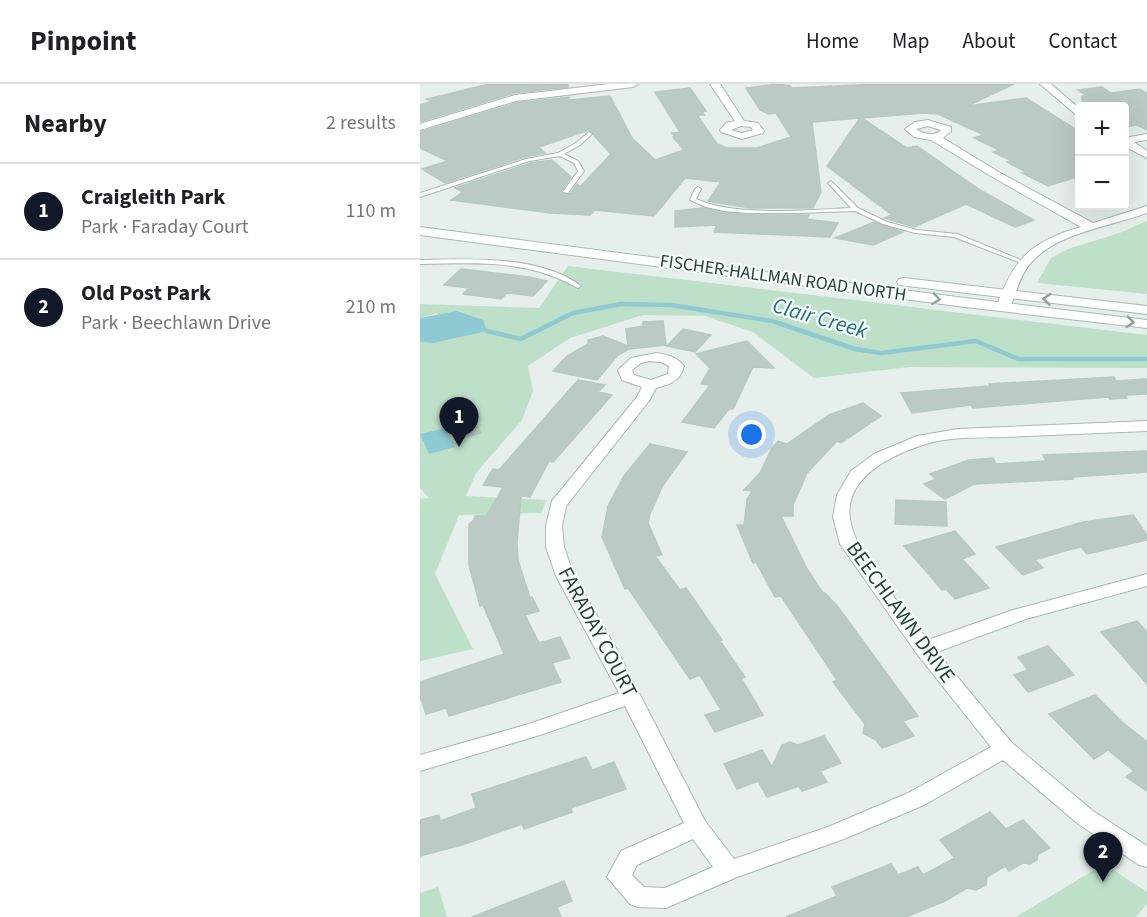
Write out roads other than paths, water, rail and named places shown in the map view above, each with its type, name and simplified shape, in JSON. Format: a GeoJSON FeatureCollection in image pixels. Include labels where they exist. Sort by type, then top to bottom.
{"type":"FeatureCollection","features":[{"type":"Feature","properties":{"kind":"main road","name":"FISCHER-HALLMAN ROAD NORTH"},"geometry":{"type":"LineString","coordinates":[[420,222],[1004,302],[1147,324]]}},
{"type":"Feature","properties":{"kind":"main road","name":"FISCHER-HALLMAN ROAD NORTH"},"geometry":{"type":"LineString","coordinates":[[420,231],[1004,302],[1147,310]]}},
{"type":"Feature","properties":{"kind":"street"},"geometry":{"type":"LineString","coordinates":[[420,127],[515,98],[563,87],[633,84]]}},
{"type":"Feature","properties":{"kind":"street"},"geometry":{"type":"LineString","coordinates":[[715,84],[741,123]]}},
{"type":"Feature","properties":{"kind":"street"},"geometry":{"type":"LineString","coordinates":[[1045,84],[1075,111]]}},
{"type":"Feature","properties":{"kind":"street"},"geometry":{"type":"LineString","coordinates":[[934,137],[998,176],[1091,227]]}},
{"type":"Feature","properties":{"kind":"street"},"geometry":{"type":"LineString","coordinates":[[1129,140],[1147,137]]}},
{"type":"Feature","properties":{"kind":"street"},"geometry":{"type":"LineString","coordinates":[[1129,144],[1147,155]]}},
{"type":"Feature","properties":{"kind":"street"},"geometry":{"type":"LineString","coordinates":[[1004,302],[1023,262],[1045,244],[1147,209]]}},
{"type":"Feature","properties":{"kind":"street","name":"FARADAY COURT"},"geometry":{"type":"LineString","coordinates":[[651,384],[644,398],[558,505],[555,547],[565,576],[631,696],[697,827],[729,870]]}},
{"type":"Feature","properties":{"kind":"street","name":"BEECHLAWN DRIVE"},"geometry":{"type":"LineString","coordinates":[[1147,426],[947,436],[917,441],[880,457],[857,474],[845,495],[841,518],[849,544],[924,648],[1005,749],[1085,817],[1147,858]]}},
{"type":"Feature","properties":{"kind":"street"},"geometry":{"type":"LineString","coordinates":[[924,648],[1020,614],[1147,580]]}},
{"type":"Feature","properties":{"kind":"street"},"geometry":{"type":"LineString","coordinates":[[420,763],[533,730],[631,696]]}},
{"type":"Feature","properties":{"kind":"street"},"geometry":{"type":"LineString","coordinates":[[697,827],[629,858],[620,877],[638,897],[666,898],[729,870],[836,832],[916,799],[1005,749]]}},
{"type":"Feature","properties":{"kind":"lane"},"geometry":{"type":"LineString","coordinates":[[420,195],[528,160],[560,154],[578,144],[589,134]]}},
{"type":"Feature","properties":{"kind":"lane"},"geometry":{"type":"LineString","coordinates":[[560,154],[573,159],[579,164],[581,171],[566,192]]}},
{"type":"Feature","properties":{"kind":"lane"},"geometry":{"type":"LineString","coordinates":[[831,183],[855,209],[900,229],[955,236],[1023,262]]}},
{"type":"Feature","properties":{"kind":"lane"},"geometry":{"type":"LineString","coordinates":[[698,189],[693,198],[696,203],[721,209],[808,212],[855,209]]}},
{"type":"Feature","properties":{"kind":"lane"},"geometry":{"type":"LineString","coordinates":[[420,262],[483,261],[545,270],[578,286]]}},
{"type":"Feature","properties":{"kind":"water"},"geometry":{"type":"Polygon","coordinates":[[[457,311],[483,320],[487,331],[433,343],[420,342],[420,318],[457,311]]]}},
{"type":"Feature","properties":{"kind":"water"},"geometry":{"type":"Polygon","coordinates":[[[445,428],[455,447],[429,454],[420,434],[445,428]]]}},
{"type":"Feature","properties":{"kind":"waterway","name":"Clair Creek"},"geometry":{"type":"LineString","coordinates":[[487,331],[521,339],[573,313],[621,304],[671,305],[772,321],[855,349],[881,353],[976,341],[1018,359],[1147,359]]}},
{"type":"Feature","properties":{"kind":"place","name":"Craigleith Park"},"geometry":{"type":"Point","coordinates":[459,447]}},
{"type":"Feature","properties":{"kind":"place","name":"Old Post Park"},"geometry":{"type":"Point","coordinates":[1103,882]}}]}
